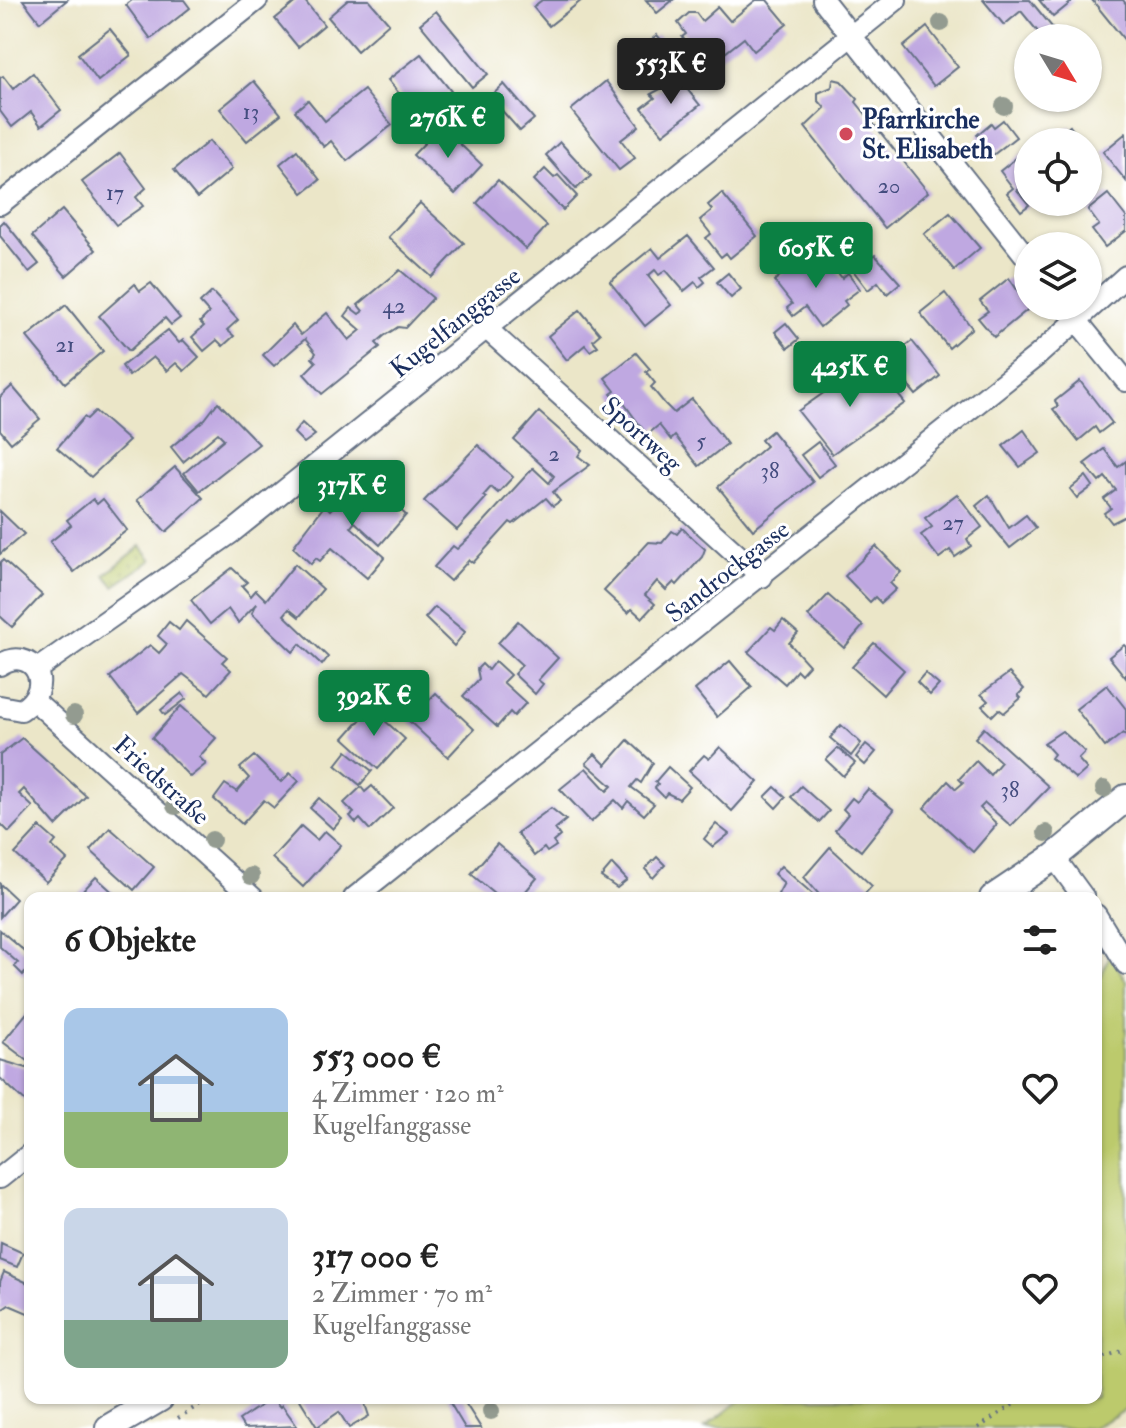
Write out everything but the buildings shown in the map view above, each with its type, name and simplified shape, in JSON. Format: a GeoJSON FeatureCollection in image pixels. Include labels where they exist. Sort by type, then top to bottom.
{"type":"FeatureCollection","features":[{"type":"Feature","properties":{"kind":"street"},"geometry":{"type":"LineString","coordinates":[[0,204],[257,0]]}},
{"type":"Feature","properties":{"kind":"street"},"geometry":{"type":"LineString","coordinates":[[823,0],[1014,242]]}},
{"type":"Feature","properties":{"kind":"street","name":"Kugelfanggasse"},"geometry":{"type":"LineString","coordinates":[[36,670],[231,533],[896,0]]}},
{"type":"Feature","properties":{"kind":"street","name":"Sandrockgasse"},"geometry":{"type":"LineString","coordinates":[[1102,292],[1126,276]]}},
{"type":"Feature","properties":{"kind":"street","name":"Sandrockgasse"},"geometry":{"type":"LineString","coordinates":[[362,892],[762,577],[1063,320]]}},
{"type":"Feature","properties":{"kind":"street"},"geometry":{"type":"LineString","coordinates":[[1077,320],[1126,381]]}},
{"type":"Feature","properties":{"kind":"street","name":"Sportweg"},"geometry":{"type":"LineString","coordinates":[[487,329],[762,577]]}},
{"type":"Feature","properties":{"kind":"street"},"geometry":{"type":"LineString","coordinates":[[0,665],[18,659],[36,670],[40,690],[35,701],[21,710],[0,706]]}},
{"type":"Feature","properties":{"kind":"street","name":"Friedstraße"},"geometry":{"type":"LineString","coordinates":[[35,701],[246,892]]}},
{"type":"Feature","properties":{"kind":"street"},"geometry":{"type":"LineString","coordinates":[[1002,892],[1054,857],[1126,798]]}},
{"type":"Feature","properties":{"kind":"street"},"geometry":{"type":"LineString","coordinates":[[1054,857],[1080,892]]}},
{"type":"Feature","properties":{"kind":"street"},"geometry":{"type":"LineString","coordinates":[[1102,925],[1126,964]]}},
{"type":"Feature","properties":{"kind":"street"},"geometry":{"type":"LineString","coordinates":[[0,1178],[24,1159]]}},
{"type":"Feature","properties":{"kind":"street"},"geometry":{"type":"LineString","coordinates":[[109,1428],[167,1409]]}},
{"type":"Feature","properties":{"kind":"path"},"geometry":{"type":"LineString","coordinates":[[1102,1357],[1126,1350]]}},
{"type":"Feature","properties":{"kind":"path"},"geometry":{"type":"LineString","coordinates":[[167,1409],[187,1404]]}},
{"type":"Feature","properties":{"kind":"path"},"geometry":{"type":"LineString","coordinates":[[978,1428],[1014,1404]]}},
{"type":"Feature","properties":{"kind":"green space"},"geometry":{"type":"Polygon","coordinates":[[[141,546],[152,560],[114,586],[105,575],[141,546]]]}},
{"type":"Feature","properties":{"kind":"green space"},"geometry":{"type":"Polygon","coordinates":[[[1110,954],[1126,981],[1126,1410],[1092,1428],[705,1428],[735,1404],[1102,1404],[1102,974],[1110,954]]]}},
{"type":"Feature","properties":{"kind":"place","name":"Pfarrkirche St. Elisabeth"},"geometry":{"type":"Point","coordinates":[846,134]}}]}
